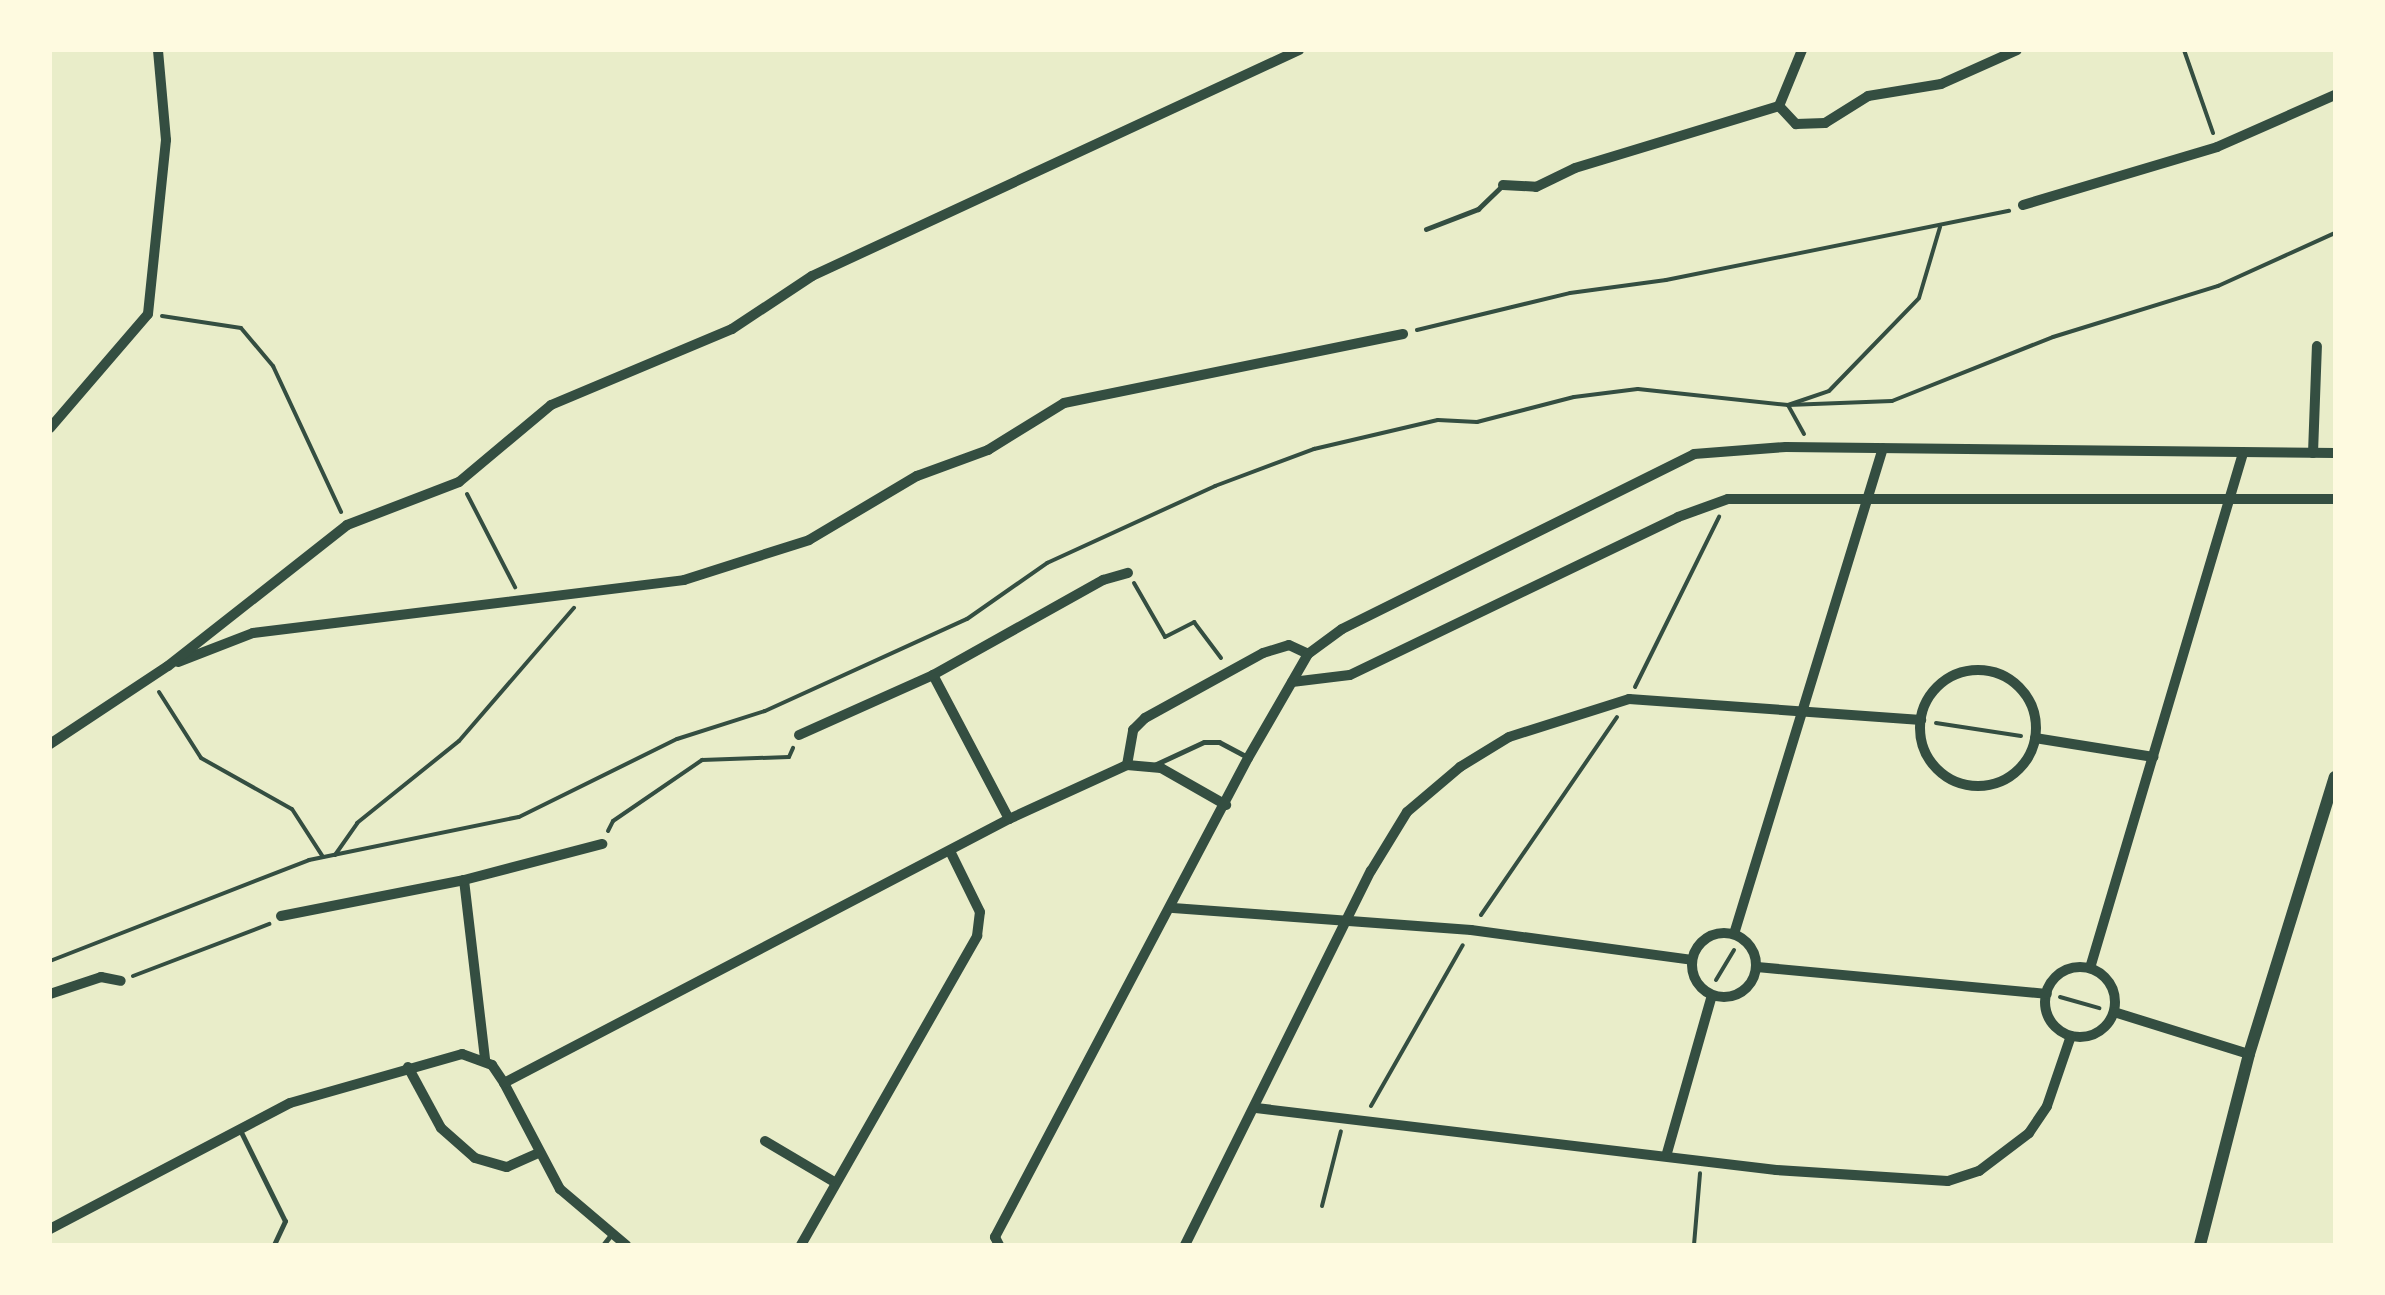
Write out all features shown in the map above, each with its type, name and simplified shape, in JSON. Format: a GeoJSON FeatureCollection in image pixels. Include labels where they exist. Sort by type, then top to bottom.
{"type":"FeatureCollection","features":[{"type":"Feature","properties":{"kind":"street"},"geometry":{"type":"LineString","coordinates":[[50,428],[148,314],[166,140],[158,50]]}},
{"type":"Feature","properties":{"kind":"street"},"geometry":{"type":"LineString","coordinates":[[50,744],[168,666],[348,525],[459,482],[551,405],[732,330],[812,276],[1300,50]]}},
{"type":"Feature","properties":{"kind":"street"},"geometry":{"type":"LineString","coordinates":[[1779,106],[1802,50]]}},
{"type":"Feature","properties":{"kind":"street"},"geometry":{"type":"LineString","coordinates":[[1779,106],[1796,124],[1824,124],[1868,96],[1941,84],[2017,50]]}},
{"type":"Feature","properties":{"kind":"street"},"geometry":{"type":"LineString","coordinates":[[2023,205],[2217,147],[2335,95]]}},
{"type":"Feature","properties":{"kind":"street"},"geometry":{"type":"LineString","coordinates":[[1503,185],[1536,187],[1575,168],[1779,106]]}},
{"type":"Feature","properties":{"kind":"street"},"geometry":{"type":"LineString","coordinates":[[168,666],[253,633],[684,580],[809,540],[916,476],[988,450],[1064,404],[1403,334]]}},
{"type":"Feature","properties":{"kind":"street"},"geometry":{"type":"LineString","coordinates":[[2313,453],[2318,346]]}},
{"type":"Feature","properties":{"kind":"street"},"geometry":{"type":"LineString","coordinates":[[999,1245],[995,1237],[1173,908],[1248,758],[1308,654],[1342,628],[1694,454],[1812,447],[2335,453]]}},
{"type":"Feature","properties":{"kind":"street"},"geometry":{"type":"LineString","coordinates":[[1757,967],[1738,935],[1800,711],[1882,448]]}},
{"type":"Feature","properties":{"kind":"street"},"geometry":{"type":"LineString","coordinates":[[2090,968],[2243,453]]}},
{"type":"Feature","properties":{"kind":"street"},"geometry":{"type":"LineString","coordinates":[[1292,682],[1350,675],[1678,517],[1728,499],[2335,500]]}},
{"type":"Feature","properties":{"kind":"street"},"geometry":{"type":"LineString","coordinates":[[799,735],[933,676],[1102,580],[1128,573]]}},
{"type":"Feature","properties":{"kind":"street"},"geometry":{"type":"LineString","coordinates":[[1127,765],[1132,730],[1145,718],[1230,670],[1289,645],[1308,654]]}},
{"type":"Feature","properties":{"kind":"street"},"geometry":{"type":"LineString","coordinates":[[1988,671],[2025,693],[2036,738],[2017,771],[1984,786],[1966,785],[1933,764],[1921,720],[1945,681],[1988,671]]}},
{"type":"Feature","properties":{"kind":"street"},"geometry":{"type":"LineString","coordinates":[[933,676],[1009,819]]}},
{"type":"Feature","properties":{"kind":"street"},"geometry":{"type":"LineString","coordinates":[[1184,1245],[1347,921],[1407,812],[1430,789],[1509,738],[1629,700],[1921,720]]}},
{"type":"Feature","properties":{"kind":"street"},"geometry":{"type":"LineString","coordinates":[[2036,738],[2153,757]]}},
{"type":"Feature","properties":{"kind":"street"},"geometry":{"type":"LineString","coordinates":[[504,1083],[1009,819],[1127,765],[1149,767],[1226,805]]}},
{"type":"Feature","properties":{"kind":"street"},"geometry":{"type":"LineString","coordinates":[[2200,1245],[2250,1054],[2335,777]]}},
{"type":"Feature","properties":{"kind":"street"},"geometry":{"type":"LineString","coordinates":[[282,916],[464,880],[602,844]]}},
{"type":"Feature","properties":{"kind":"street"},"geometry":{"type":"LineString","coordinates":[[801,1245],[977,936],[980,912],[950,851]]}},
{"type":"Feature","properties":{"kind":"street"},"geometry":{"type":"LineString","coordinates":[[464,880],[484,1060]]}},
{"type":"Feature","properties":{"kind":"street"},"geometry":{"type":"LineString","coordinates":[[1173,908],[1471,930],[1692,960]]}},
{"type":"Feature","properties":{"kind":"street"},"geometry":{"type":"LineString","coordinates":[[1738,935],[1707,937],[1692,960],[1696,981],[1710,994],[1740,993],[1757,967]]}},
{"type":"Feature","properties":{"kind":"street"},"geometry":{"type":"LineString","coordinates":[[1757,967],[2046,994]]}},
{"type":"Feature","properties":{"kind":"street"},"geometry":{"type":"LineString","coordinates":[[2090,968],[2110,984],[2114,1012],[2101,1030],[2071,1036],[2050,1020],[2046,994],[2060,973],[2090,968]]}},
{"type":"Feature","properties":{"kind":"street"},"geometry":{"type":"LineString","coordinates":[[50,994],[101,977],[121,980]]}},
{"type":"Feature","properties":{"kind":"street"},"geometry":{"type":"LineString","coordinates":[[1666,1153],[1710,994]]}},
{"type":"Feature","properties":{"kind":"street"},"geometry":{"type":"LineString","coordinates":[[2114,1012],[2250,1054]]}},
{"type":"Feature","properties":{"kind":"street"},"geometry":{"type":"LineString","coordinates":[[1256,1108],[1343,1122],[1666,1153],[1913,1183],[1948,1181],[1991,1164],[2029,1133],[2048,1106],[2071,1036]]}},
{"type":"Feature","properties":{"kind":"street"},"geometry":{"type":"LineString","coordinates":[[50,1229],[290,1104],[408,1066],[462,1054],[484,1060],[504,1083],[560,1189],[606,1241],[626,1245]]}},
{"type":"Feature","properties":{"kind":"street"},"geometry":{"type":"LineString","coordinates":[[408,1066],[441,1128],[467,1153],[507,1167],[540,1153]]}},
{"type":"Feature","properties":{"kind":"street"},"geometry":{"type":"LineString","coordinates":[[765,1141],[836,1183]]}},
{"type":"Feature","properties":{"kind":"lane"},"geometry":{"type":"LineString","coordinates":[[1426,229],[1478,208],[1503,185]]}},
{"type":"Feature","properties":{"kind":"lane"},"geometry":{"type":"LineString","coordinates":[[1149,767],[1204,742],[1219,742],[1248,758]]}},
{"type":"Feature","properties":{"kind":"lane"},"geometry":{"type":"LineString","coordinates":[[239,1130],[284,1222],[274,1245]]}},
{"type":"Feature","properties":{"kind":"path"},"geometry":{"type":"LineString","coordinates":[[2184,50],[2217,147]]}},
{"type":"Feature","properties":{"kind":"path"},"geometry":{"type":"LineString","coordinates":[[1403,334],[1570,293],[1940,226],[1993,220],[2023,205]]}},
{"type":"Feature","properties":{"kind":"path"},"geometry":{"type":"LineString","coordinates":[[1788,405],[1829,391],[1919,298],[1940,226]]}},
{"type":"Feature","properties":{"kind":"path"},"geometry":{"type":"LineString","coordinates":[[50,961],[323,857],[519,817],[677,739],[764,711],[967,619],[1047,564],[1215,486],[1314,449],[1438,420],[1476,422],[1574,396],[1638,390],[1788,405],[1892,401],[2054,338],[2218,286],[2335,233]]}},
{"type":"Feature","properties":{"kind":"path"},"geometry":{"type":"LineString","coordinates":[[148,314],[240,328],[274,366],[348,525]]}},
{"type":"Feature","properties":{"kind":"path"},"geometry":{"type":"LineString","coordinates":[[1788,405],[1812,447]]}},
{"type":"Feature","properties":{"kind":"path"},"geometry":{"type":"LineString","coordinates":[[459,482],[492,531],[520,601]]}},
{"type":"Feature","properties":{"kind":"path"},"geometry":{"type":"LineString","coordinates":[[1361,1123],[1471,930],[1629,700],[1728,499]]}},
{"type":"Feature","properties":{"kind":"path"},"geometry":{"type":"LineString","coordinates":[[1128,573],[1165,637],[1194,622],[1230,670]]}},
{"type":"Feature","properties":{"kind":"path"},"geometry":{"type":"LineString","coordinates":[[335,854],[356,823],[459,741],[585,595]]}},
{"type":"Feature","properties":{"kind":"path"},"geometry":{"type":"LineString","coordinates":[[150,677],[201,758],[292,809],[323,857]]}},
{"type":"Feature","properties":{"kind":"path"},"geometry":{"type":"LineString","coordinates":[[1921,720],[2036,738]]}},
{"type":"Feature","properties":{"kind":"path"},"geometry":{"type":"LineString","coordinates":[[602,844],[614,821],[702,760],[788,757],[799,735]]}},
{"type":"Feature","properties":{"kind":"path"},"geometry":{"type":"LineString","coordinates":[[121,980],[282,916]]}},
{"type":"Feature","properties":{"kind":"path"},"geometry":{"type":"LineString","coordinates":[[1710,994],[1738,935]]}},
{"type":"Feature","properties":{"kind":"path"},"geometry":{"type":"LineString","coordinates":[[2046,994],[2114,1012]]}},
{"type":"Feature","properties":{"kind":"path"},"geometry":{"type":"LineString","coordinates":[[1322,1206],[1343,1122]]}},
{"type":"Feature","properties":{"kind":"path"},"geometry":{"type":"LineString","coordinates":[[1694,1245],[1702,1158]]}}]}
